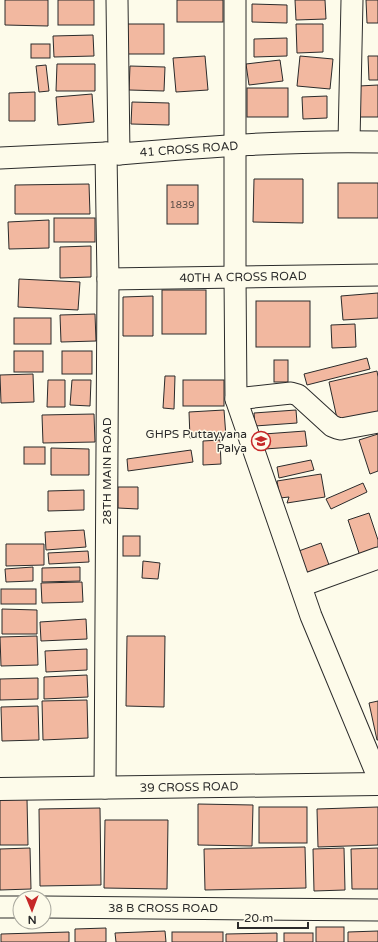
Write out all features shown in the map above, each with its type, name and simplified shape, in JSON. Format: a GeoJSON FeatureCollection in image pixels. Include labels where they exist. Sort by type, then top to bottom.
{"type":"FeatureCollection","features":[{"type":"Feature","properties":{"kind":"street","name":"28TH MAIN ROAD"},"geometry":{"type":"LineString","coordinates":[[104,788],[108,279],[117,0]]}},
{"type":"Feature","properties":{"kind":"street"},"geometry":{"type":"LineString","coordinates":[[235,0],[236,399],[311,616],[378,777]]}},
{"type":"Feature","properties":{"kind":"street"},"geometry":{"type":"LineString","coordinates":[[349,141],[352,0]]}},
{"type":"Feature","properties":{"kind":"street","name":"41 CROSS ROAD"},"geometry":{"type":"LineString","coordinates":[[0,158],[113,153],[235,145],[349,141],[378,142]]}},
{"type":"Feature","properties":{"kind":"street","name":"40TH A CROSS ROAD"},"geometry":{"type":"LineString","coordinates":[[108,279],[378,275]]}},
{"type":"Feature","properties":{"kind":"street"},"geometry":{"type":"LineString","coordinates":[[236,399],[291,393],[298,395],[336,428],[342,429],[378,422]]}},
{"type":"Feature","properties":{"kind":"street"},"geometry":{"type":"LineString","coordinates":[[300,586],[378,558]]}},
{"type":"Feature","properties":{"kind":"street","name":"39 CROSS ROAD"},"geometry":{"type":"LineString","coordinates":[[0,789],[378,784]]}},
{"type":"Feature","properties":{"kind":"street"},"geometry":{"type":"LineString","coordinates":[[0,907],[12,907]]}},
{"type":"Feature","properties":{"kind":"street","name":"38 B CROSS ROAD"},"geometry":{"type":"LineString","coordinates":[[52,907],[378,910]]}},
{"type":"Feature","properties":{"kind":"building"},"geometry":{"type":"Polygon","coordinates":[[[5,0],[48,0],[48,26],[5,25],[5,0]]]}},
{"type":"Feature","properties":{"kind":"building"},"geometry":{"type":"Polygon","coordinates":[[[58,0],[94,0],[94,25],[58,25],[58,0]]]}},
{"type":"Feature","properties":{"kind":"building"},"geometry":{"type":"Polygon","coordinates":[[[177,0],[223,0],[223,22],[177,22],[177,0]]]}},
{"type":"Feature","properties":{"kind":"building"},"geometry":{"type":"Polygon","coordinates":[[[295,0],[325,0],[326,19],[296,20],[295,0]]]}},
{"type":"Feature","properties":{"kind":"building"},"geometry":{"type":"Polygon","coordinates":[[[366,0],[378,0],[378,23],[367,23],[366,0]]]}},
{"type":"Feature","properties":{"kind":"building"},"geometry":{"type":"Polygon","coordinates":[[[252,4],[287,5],[287,23],[252,22],[252,4]]]}},
{"type":"Feature","properties":{"kind":"building"},"geometry":{"type":"Polygon","coordinates":[[[124,24],[164,24],[164,54],[124,54],[124,24]]]}},
{"type":"Feature","properties":{"kind":"building"},"geometry":{"type":"Polygon","coordinates":[[[296,24],[323,24],[323,52],[297,53],[296,24]]]}},
{"type":"Feature","properties":{"kind":"building"},"geometry":{"type":"Polygon","coordinates":[[[93,35],[94,56],[54,57],[53,36],[93,35]]]}},
{"type":"Feature","properties":{"kind":"building"},"geometry":{"type":"Polygon","coordinates":[[[287,38],[287,56],[254,57],[254,39],[287,38]]]}},
{"type":"Feature","properties":{"kind":"building"},"geometry":{"type":"Polygon","coordinates":[[[31,44],[50,44],[50,58],[31,58],[31,44]]]}},
{"type":"Feature","properties":{"kind":"building"},"geometry":{"type":"Polygon","coordinates":[[[205,56],[208,90],[176,92],[173,58],[205,56]]]}},
{"type":"Feature","properties":{"kind":"building"},"geometry":{"type":"Polygon","coordinates":[[[300,56],[333,59],[330,89],[297,86],[300,56]]]}},
{"type":"Feature","properties":{"kind":"building"},"geometry":{"type":"Polygon","coordinates":[[[368,56],[378,56],[378,80],[369,80],[368,56]]]}},
{"type":"Feature","properties":{"kind":"building"},"geometry":{"type":"Polygon","coordinates":[[[280,60],[283,81],[249,85],[246,64],[280,60]]]}},
{"type":"Feature","properties":{"kind":"building"},"geometry":{"type":"Polygon","coordinates":[[[57,64],[95,64],[95,91],[56,91],[57,64]]]}},
{"type":"Feature","properties":{"kind":"building"},"geometry":{"type":"Polygon","coordinates":[[[46,65],[49,91],[39,92],[36,66],[46,65]]]}},
{"type":"Feature","properties":{"kind":"building"},"geometry":{"type":"Polygon","coordinates":[[[130,66],[165,67],[164,91],[129,90],[130,66]]]}},
{"type":"Feature","properties":{"kind":"building"},"geometry":{"type":"Polygon","coordinates":[[[378,85],[378,117],[360,117],[359,86],[378,85]]]}},
{"type":"Feature","properties":{"kind":"building"},"geometry":{"type":"Polygon","coordinates":[[[247,88],[288,88],[288,117],[247,117],[247,88]]]}},
{"type":"Feature","properties":{"kind":"building"},"geometry":{"type":"Polygon","coordinates":[[[35,92],[35,121],[9,121],[9,93],[35,92]]]}},
{"type":"Feature","properties":{"kind":"building"},"geometry":{"type":"Polygon","coordinates":[[[92,94],[94,122],[58,125],[56,97],[92,94]]]}},
{"type":"Feature","properties":{"kind":"building"},"geometry":{"type":"Polygon","coordinates":[[[327,96],[327,118],[303,119],[302,97],[327,96]]]}},
{"type":"Feature","properties":{"kind":"building"},"geometry":{"type":"Polygon","coordinates":[[[132,102],[169,103],[169,125],[131,124],[132,102]]]}},
{"type":"Feature","properties":{"kind":"building"},"geometry":{"type":"Polygon","coordinates":[[[254,179],[303,179],[303,223],[253,222],[254,179]]]}},
{"type":"Feature","properties":{"kind":"building"},"geometry":{"type":"Polygon","coordinates":[[[338,183],[378,183],[378,218],[338,218],[338,183]]]}},
{"type":"Feature","properties":{"kind":"building"},"geometry":{"type":"Polygon","coordinates":[[[89,184],[90,214],[15,214],[15,185],[89,184]]]}},
{"type":"Feature","properties":{"kind":"building"},"geometry":{"type":"Polygon","coordinates":[[[167,185],[198,185],[198,224],[167,224],[167,185]]]}},
{"type":"Feature","properties":{"kind":"building"},"geometry":{"type":"Polygon","coordinates":[[[54,218],[95,218],[95,242],[54,242],[54,218]]]}},
{"type":"Feature","properties":{"kind":"building"},"geometry":{"type":"Polygon","coordinates":[[[49,220],[49,248],[9,249],[8,222],[49,220]]]}},
{"type":"Feature","properties":{"kind":"building"},"geometry":{"type":"Polygon","coordinates":[[[91,246],[91,277],[60,278],[60,247],[91,246]]]}},
{"type":"Feature","properties":{"kind":"building"},"geometry":{"type":"Polygon","coordinates":[[[19,279],[80,282],[78,310],[18,307],[19,279]]]}},
{"type":"Feature","properties":{"kind":"building"},"geometry":{"type":"Polygon","coordinates":[[[162,290],[206,290],[206,334],[162,334],[162,290]]]}},
{"type":"Feature","properties":{"kind":"building"},"geometry":{"type":"Polygon","coordinates":[[[378,293],[378,318],[343,320],[341,296],[378,293]]]}},
{"type":"Feature","properties":{"kind":"building"},"geometry":{"type":"Polygon","coordinates":[[[153,296],[153,336],[123,336],[123,297],[153,296]]]}},
{"type":"Feature","properties":{"kind":"building"},"geometry":{"type":"Polygon","coordinates":[[[256,301],[310,301],[310,347],[256,347],[256,301]]]}},
{"type":"Feature","properties":{"kind":"building"},"geometry":{"type":"Polygon","coordinates":[[[95,314],[96,341],[61,342],[60,315],[95,314]]]}},
{"type":"Feature","properties":{"kind":"building"},"geometry":{"type":"Polygon","coordinates":[[[14,318],[51,318],[51,344],[14,344],[14,318]]]}},
{"type":"Feature","properties":{"kind":"building"},"geometry":{"type":"Polygon","coordinates":[[[355,324],[356,347],[332,348],[331,325],[355,324]]]}},
{"type":"Feature","properties":{"kind":"building"},"geometry":{"type":"Polygon","coordinates":[[[14,351],[43,351],[43,372],[14,372],[14,351]]]}},
{"type":"Feature","properties":{"kind":"building"},"geometry":{"type":"Polygon","coordinates":[[[62,351],[92,351],[92,374],[62,374],[62,351]]]}},
{"type":"Feature","properties":{"kind":"building"},"geometry":{"type":"Polygon","coordinates":[[[367,358],[370,369],[307,385],[304,374],[367,358]]]}},
{"type":"Feature","properties":{"kind":"building"},"geometry":{"type":"Polygon","coordinates":[[[274,360],[288,360],[288,382],[274,382],[274,360]]]}},
{"type":"Feature","properties":{"kind":"building"},"geometry":{"type":"Polygon","coordinates":[[[377,371],[378,414],[338,423],[329,382],[377,371]]]}},
{"type":"Feature","properties":{"kind":"building"},"geometry":{"type":"Polygon","coordinates":[[[33,374],[34,402],[1,403],[0,375],[33,374]]]}},
{"type":"Feature","properties":{"kind":"building"},"geometry":{"type":"Polygon","coordinates":[[[165,376],[175,376],[174,409],[163,408],[165,376]]]}},
{"type":"Feature","properties":{"kind":"building"},"geometry":{"type":"Polygon","coordinates":[[[48,380],[65,380],[65,407],[47,407],[48,380]]]}},
{"type":"Feature","properties":{"kind":"building"},"geometry":{"type":"Polygon","coordinates":[[[72,380],[91,380],[90,406],[70,405],[72,380]]]}},
{"type":"Feature","properties":{"kind":"building"},"geometry":{"type":"Polygon","coordinates":[[[183,380],[224,380],[224,406],[183,406],[183,380]]]}},
{"type":"Feature","properties":{"kind":"building"},"geometry":{"type":"Polygon","coordinates":[[[224,410],[226,437],[190,438],[189,412],[224,410]]]}},
{"type":"Feature","properties":{"kind":"building"},"geometry":{"type":"Polygon","coordinates":[[[296,410],[297,423],[255,426],[254,413],[296,410]]]}},
{"type":"Feature","properties":{"kind":"building"},"geometry":{"type":"Polygon","coordinates":[[[94,414],[95,442],[43,443],[42,415],[94,414]]]}},
{"type":"Feature","properties":{"kind":"building"},"geometry":{"type":"Polygon","coordinates":[[[305,431],[307,446],[265,449],[264,434],[305,431]]]}},
{"type":"Feature","properties":{"kind":"building"},"geometry":{"type":"Polygon","coordinates":[[[378,434],[378,471],[370,474],[359,440],[378,434]]]}},
{"type":"Feature","properties":{"kind":"building"},"geometry":{"type":"Polygon","coordinates":[[[220,440],[221,464],[203,465],[203,441],[220,440]]]}},
{"type":"Feature","properties":{"kind":"building"},"geometry":{"type":"Polygon","coordinates":[[[24,447],[45,447],[45,464],[24,464],[24,447]]]}},
{"type":"Feature","properties":{"kind":"building"},"geometry":{"type":"Polygon","coordinates":[[[51,448],[89,449],[89,475],[51,475],[51,448]]]}},
{"type":"Feature","properties":{"kind":"building"},"geometry":{"type":"Polygon","coordinates":[[[191,450],[193,462],[128,471],[127,459],[191,450]]]}},
{"type":"Feature","properties":{"kind":"building"},"geometry":{"type":"Polygon","coordinates":[[[311,460],[314,470],[279,478],[277,467],[311,460]]]}},
{"type":"Feature","properties":{"kind":"building"},"geometry":{"type":"Polygon","coordinates":[[[321,474],[325,497],[287,503],[289,497],[280,498],[277,481],[321,474]]]}},
{"type":"Feature","properties":{"kind":"building"},"geometry":{"type":"Polygon","coordinates":[[[363,483],[367,492],[331,509],[326,499],[363,483]]]}},
{"type":"Feature","properties":{"kind":"building"},"geometry":{"type":"Polygon","coordinates":[[[118,487],[138,487],[138,509],[118,508],[118,487]]]}},
{"type":"Feature","properties":{"kind":"building"},"geometry":{"type":"Polygon","coordinates":[[[84,490],[84,510],[48,511],[48,491],[84,490]]]}},
{"type":"Feature","properties":{"kind":"building"},"geometry":{"type":"Polygon","coordinates":[[[369,513],[378,540],[378,550],[360,556],[348,520],[369,513]]]}},
{"type":"Feature","properties":{"kind":"building"},"geometry":{"type":"Polygon","coordinates":[[[84,530],[86,547],[46,550],[45,532],[84,530]]]}},
{"type":"Feature","properties":{"kind":"building"},"geometry":{"type":"Polygon","coordinates":[[[123,536],[140,536],[140,556],[123,556],[123,536]]]}},
{"type":"Feature","properties":{"kind":"building"},"geometry":{"type":"Polygon","coordinates":[[[321,543],[329,565],[304,574],[296,552],[321,543]]]}},
{"type":"Feature","properties":{"kind":"building"},"geometry":{"type":"Polygon","coordinates":[[[6,544],[44,544],[44,565],[6,566],[6,544]]]}},
{"type":"Feature","properties":{"kind":"building"},"geometry":{"type":"Polygon","coordinates":[[[88,551],[89,562],[49,564],[48,553],[88,551]]]}},
{"type":"Feature","properties":{"kind":"building"},"geometry":{"type":"Polygon","coordinates":[[[143,561],[160,563],[158,579],[142,578],[143,561]]]}},
{"type":"Feature","properties":{"kind":"building"},"geometry":{"type":"Polygon","coordinates":[[[33,567],[33,581],[6,582],[5,569],[33,567]]]}},
{"type":"Feature","properties":{"kind":"building"},"geometry":{"type":"Polygon","coordinates":[[[80,567],[80,581],[42,582],[42,568],[80,567]]]}},
{"type":"Feature","properties":{"kind":"building"},"geometry":{"type":"Polygon","coordinates":[[[82,582],[83,602],[42,603],[41,583],[82,582]]]}},
{"type":"Feature","properties":{"kind":"building"},"geometry":{"type":"Polygon","coordinates":[[[1,589],[36,589],[36,604],[1,604],[1,589]]]}},
{"type":"Feature","properties":{"kind":"building"},"geometry":{"type":"Polygon","coordinates":[[[2,609],[37,610],[37,634],[2,634],[2,609]]]}},
{"type":"Feature","properties":{"kind":"building"},"geometry":{"type":"Polygon","coordinates":[[[86,619],[87,639],[41,641],[40,622],[86,619]]]}},
{"type":"Feature","properties":{"kind":"building"},"geometry":{"type":"Polygon","coordinates":[[[37,636],[38,665],[1,666],[0,637],[37,636]]]}},
{"type":"Feature","properties":{"kind":"building"},"geometry":{"type":"Polygon","coordinates":[[[127,636],[165,636],[164,707],[126,706],[127,636]]]}},
{"type":"Feature","properties":{"kind":"building"},"geometry":{"type":"Polygon","coordinates":[[[87,649],[87,670],[46,672],[45,651],[87,649]]]}},
{"type":"Feature","properties":{"kind":"building"},"geometry":{"type":"Polygon","coordinates":[[[87,675],[88,697],[44,699],[44,677],[87,675]]]}},
{"type":"Feature","properties":{"kind":"building"},"geometry":{"type":"Polygon","coordinates":[[[38,678],[38,699],[0,700],[0,679],[38,678]]]}},
{"type":"Feature","properties":{"kind":"building"},"geometry":{"type":"Polygon","coordinates":[[[87,700],[88,738],[43,740],[42,701],[87,700]]]}},
{"type":"Feature","properties":{"kind":"building"},"geometry":{"type":"Polygon","coordinates":[[[378,701],[378,740],[377,740],[369,703],[378,701]]]}},
{"type":"Feature","properties":{"kind":"building"},"geometry":{"type":"Polygon","coordinates":[[[38,706],[39,740],[2,741],[1,707],[38,706]]]}},
{"type":"Feature","properties":{"kind":"building"},"geometry":{"type":"Polygon","coordinates":[[[27,799],[28,845],[0,845],[0,800],[27,799]]]}},
{"type":"Feature","properties":{"kind":"building"},"geometry":{"type":"Polygon","coordinates":[[[198,804],[253,805],[252,846],[198,845],[198,804]]]}},
{"type":"Feature","properties":{"kind":"building"},"geometry":{"type":"Polygon","coordinates":[[[259,807],[307,807],[307,843],[259,843],[259,807]]]}},
{"type":"Feature","properties":{"kind":"building"},"geometry":{"type":"Polygon","coordinates":[[[378,807],[378,845],[318,847],[317,809],[378,807]]]}},
{"type":"Feature","properties":{"kind":"building"},"geometry":{"type":"Polygon","coordinates":[[[100,808],[101,885],[40,886],[39,809],[100,808]]]}},
{"type":"Feature","properties":{"kind":"building"},"geometry":{"type":"Polygon","coordinates":[[[105,820],[168,820],[167,889],[104,888],[105,820]]]}},
{"type":"Feature","properties":{"kind":"building"},"geometry":{"type":"Polygon","coordinates":[[[305,847],[306,888],[205,890],[204,849],[305,847]]]}},
{"type":"Feature","properties":{"kind":"building"},"geometry":{"type":"Polygon","coordinates":[[[30,848],[31,889],[0,890],[0,849],[30,848]]]}},
{"type":"Feature","properties":{"kind":"building"},"geometry":{"type":"Polygon","coordinates":[[[344,848],[345,890],[314,891],[313,849],[344,848]]]}},
{"type":"Feature","properties":{"kind":"building"},"geometry":{"type":"Polygon","coordinates":[[[378,848],[378,889],[352,889],[351,849],[378,848]]]}},
{"type":"Feature","properties":{"kind":"building"},"geometry":{"type":"Polygon","coordinates":[[[316,927],[344,927],[344,942],[316,942],[316,927]]]}},
{"type":"Feature","properties":{"kind":"building"},"geometry":{"type":"Polygon","coordinates":[[[106,928],[106,942],[75,942],[75,929],[106,928]]]}},
{"type":"Feature","properties":{"kind":"building"},"geometry":{"type":"Polygon","coordinates":[[[165,931],[166,942],[116,942],[115,933],[165,931]]]}},
{"type":"Feature","properties":{"kind":"building"},"geometry":{"type":"Polygon","coordinates":[[[378,931],[378,942],[348,942],[348,932],[378,931]]]}},
{"type":"Feature","properties":{"kind":"building"},"geometry":{"type":"Polygon","coordinates":[[[69,932],[69,942],[1,942],[1,934],[69,932]]]}},
{"type":"Feature","properties":{"kind":"building"},"geometry":{"type":"Polygon","coordinates":[[[172,932],[223,932],[223,942],[172,942],[172,932]]]}},
{"type":"Feature","properties":{"kind":"building"},"geometry":{"type":"Polygon","coordinates":[[[277,933],[277,942],[226,942],[226,934],[277,933]]]}},
{"type":"Feature","properties":{"kind":"building"},"geometry":{"type":"Polygon","coordinates":[[[284,933],[313,933],[313,942],[284,942],[284,933]]]}},
{"type":"Feature","properties":{"kind":"place","name":"GHPS Puttayyana Palya"},"geometry":{"type":"Point","coordinates":[261,441]}}]}
